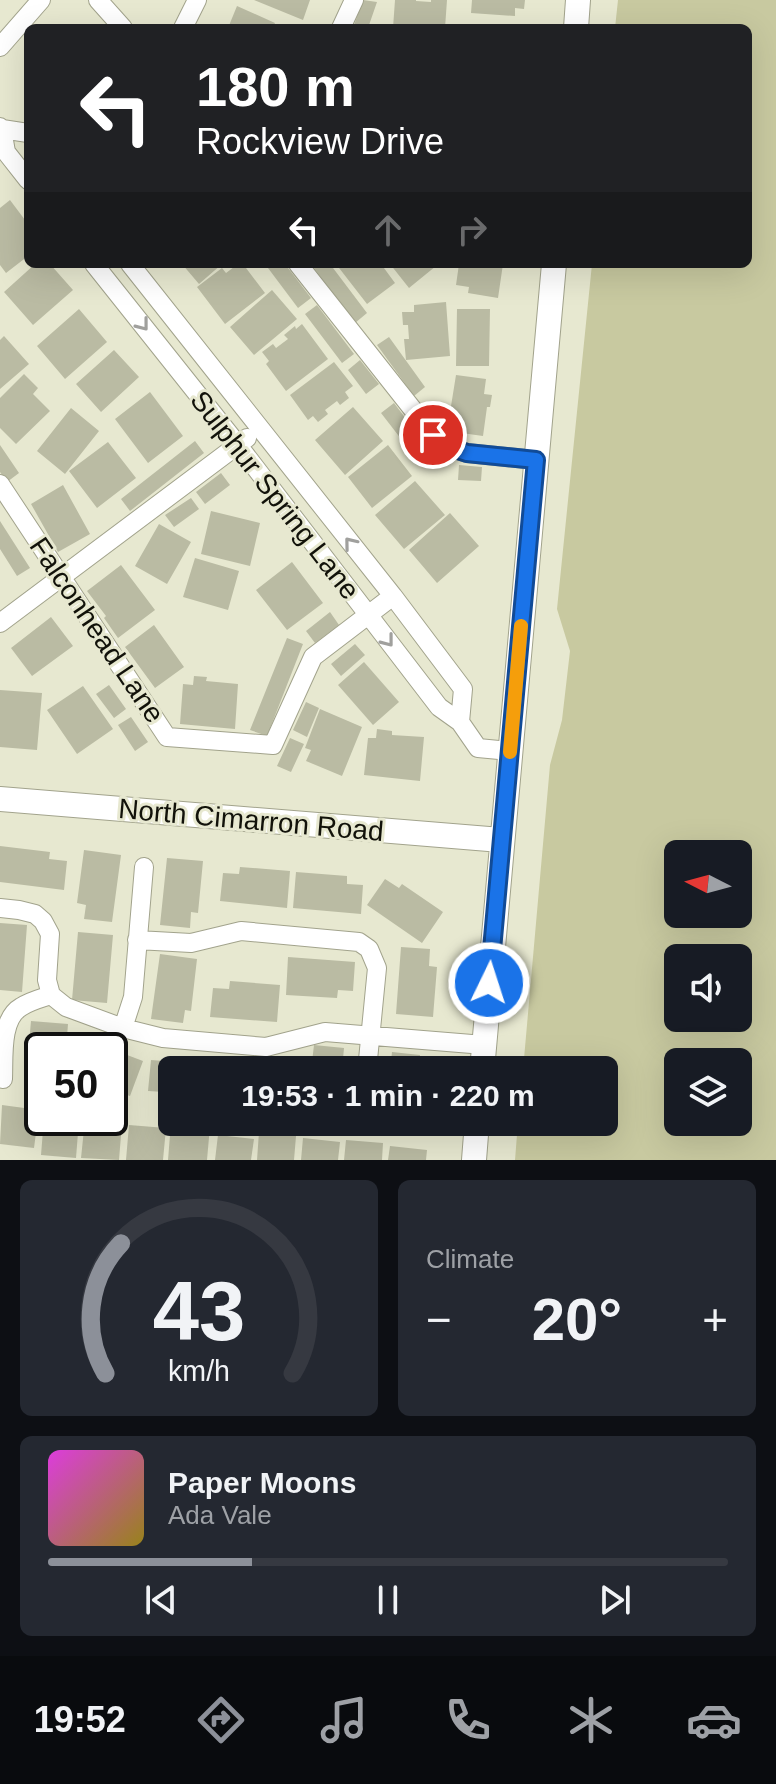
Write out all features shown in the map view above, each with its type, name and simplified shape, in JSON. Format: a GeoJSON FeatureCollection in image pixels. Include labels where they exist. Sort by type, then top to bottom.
{"type":"FeatureCollection","features":[{"type":"Feature","properties":{"kind":"main road"},"geometry":{"type":"LineString","coordinates":[[576,24],[578,0]]}},
{"type":"Feature","properties":{"kind":"main road"},"geometry":{"type":"LineString","coordinates":[[483,1056],[554,268]]}},
{"type":"Feature","properties":{"kind":"main road","name":"North Cimarron Road"},"geometry":{"type":"LineString","coordinates":[[0,799],[501,840]]}},
{"type":"Feature","properties":{"kind":"main road"},"geometry":{"type":"LineString","coordinates":[[474,1160],[476,1136]]}},
{"type":"Feature","properties":{"kind":"street"},"geometry":{"type":"LineString","coordinates":[[0,47],[41,0]]}},
{"type":"Feature","properties":{"kind":"street"},"geometry":{"type":"LineString","coordinates":[[98,0],[119,24]]}},
{"type":"Feature","properties":{"kind":"street"},"geometry":{"type":"LineString","coordinates":[[185,24],[197,0]]}},
{"type":"Feature","properties":{"kind":"street"},"geometry":{"type":"LineString","coordinates":[[343,24],[354,0]]}},
{"type":"Feature","properties":{"kind":"street"},"geometry":{"type":"LineString","coordinates":[[24,132],[1,128],[6,152],[24,175]]}},
{"type":"Feature","properties":{"kind":"street","name":"Sulphur Spring Lane"},"geometry":{"type":"LineString","coordinates":[[97,268],[439,707],[460,722],[478,748],[510,751]]}},
{"type":"Feature","properties":{"kind":"street","name":"Sulphur Spring Lane"},"geometry":{"type":"LineString","coordinates":[[133,268],[463,689],[460,722]]}},
{"type":"Feature","properties":{"kind":"street"},"geometry":{"type":"LineString","coordinates":[[301,268],[433,435],[446,446],[467,453],[536,460]]}},
{"type":"Feature","properties":{"kind":"street"},"geometry":{"type":"LineString","coordinates":[[0,623],[259,429]]}},
{"type":"Feature","properties":{"kind":"street","name":"Falconhead Lane"},"geometry":{"type":"LineString","coordinates":[[0,484],[167,737],[273,745],[313,657],[368,615]]}},
{"type":"Feature","properties":{"kind":"street"},"geometry":{"type":"LineString","coordinates":[[368,615],[393,596]]}},
{"type":"Feature","properties":{"kind":"street"},"geometry":{"type":"LineString","coordinates":[[123,1028],[133,997],[144,867]]}},
{"type":"Feature","properties":{"kind":"street"},"geometry":{"type":"LineString","coordinates":[[0,908],[35,914],[43,921],[50,934],[47,980],[51,995],[66,1007],[123,1028],[163,1038],[266,1047],[325,1032],[484,1045]]}},
{"type":"Feature","properties":{"kind":"street"},"geometry":{"type":"LineString","coordinates":[[137,940],[191,943],[241,931],[359,942],[369,949],[377,968],[369,1056]]}},
{"type":"Feature","properties":{"kind":"street"},"geometry":{"type":"LineString","coordinates":[[3,1079],[11,1017],[20,1007],[51,995]]}},
{"type":"Feature","properties":{"kind":"green space"},"geometry":{"type":"Polygon","coordinates":[[[618,0],[776,0],[776,1160],[515,1160],[517,1136],[618,1136],[618,1056],[524,1056],[550,765],[562,720],[570,651],[557,609],[592,268],[752,268],[752,24],[615,24],[618,0]]]}},
{"type":"Feature","properties":{"kind":"building"},"geometry":{"type":"Polygon","coordinates":[[[254,0],[310,0],[303,20],[254,0]]]}},
{"type":"Feature","properties":{"kind":"building"},"geometry":{"type":"Polygon","coordinates":[[[363,0],[377,2],[369,24],[354,24],[363,0]]]}},
{"type":"Feature","properties":{"kind":"building"},"geometry":{"type":"Polygon","coordinates":[[[395,0],[447,0],[445,24],[393,24],[395,0]]]}},
{"type":"Feature","properties":{"kind":"building"},"geometry":{"type":"Polygon","coordinates":[[[472,0],[525,0],[524,9],[515,8],[515,16],[471,13],[472,0]]]}},
{"type":"Feature","properties":{"kind":"building"},"geometry":{"type":"Polygon","coordinates":[[[237,6],[275,23],[275,24],[230,24],[237,6]]]}},
{"type":"Feature","properties":{"kind":"building"},"geometry":{"type":"Polygon","coordinates":[[[10,200],[24,219],[24,259],[6,273],[0,265],[0,208],[10,200]]]}},
{"type":"Feature","properties":{"kind":"building"},"geometry":{"type":"Polygon","coordinates":[[[31,268],[54,268],[73,290],[33,325],[4,292],[31,268]]]}},
{"type":"Feature","properties":{"kind":"building"},"geometry":{"type":"Polygon","coordinates":[[[185,268],[217,268],[199,284],[185,268]]]}},
{"type":"Feature","properties":{"kind":"building"},"geometry":{"type":"Polygon","coordinates":[[[222,268],[226,273],[233,268],[246,268],[265,293],[225,324],[197,287],[222,268]]]}},
{"type":"Feature","properties":{"kind":"building"},"geometry":{"type":"Polygon","coordinates":[[[268,268],[288,268],[311,298],[298,308],[268,268]]]}},
{"type":"Feature","properties":{"kind":"building"},"geometry":{"type":"Polygon","coordinates":[[[314,268],[333,268],[367,313],[355,323],[314,268]]]}},
{"type":"Feature","properties":{"kind":"building"},"geometry":{"type":"Polygon","coordinates":[[[339,268],[384,268],[395,283],[367,304],[339,268]]]}},
{"type":"Feature","properties":{"kind":"building"},"geometry":{"type":"Polygon","coordinates":[[[393,268],[434,268],[409,288],[393,268]]]}},
{"type":"Feature","properties":{"kind":"building"},"geometry":{"type":"Polygon","coordinates":[[[458,268],[502,268],[498,298],[468,293],[469,287],[456,285],[458,268]]]}},
{"type":"Feature","properties":{"kind":"building"},"geometry":{"type":"Polygon","coordinates":[[[272,290],[297,319],[254,355],[230,327],[272,290]]]}},
{"type":"Feature","properties":{"kind":"building"},"geometry":{"type":"Polygon","coordinates":[[[446,302],[450,356],[406,360],[404,339],[409,339],[408,325],[403,325],[402,312],[414,312],[414,305],[446,302]]]}},
{"type":"Feature","properties":{"kind":"building"},"geometry":{"type":"Polygon","coordinates":[[[317,305],[354,354],[342,363],[305,314],[317,305]]]}},
{"type":"Feature","properties":{"kind":"building"},"geometry":{"type":"Polygon","coordinates":[[[79,309],[107,342],[65,379],[37,346],[79,309]]]}},
{"type":"Feature","properties":{"kind":"building"},"geometry":{"type":"Polygon","coordinates":[[[457,309],[490,309],[489,366],[456,366],[457,309]]]}},
{"type":"Feature","properties":{"kind":"building"},"geometry":{"type":"Polygon","coordinates":[[[302,324],[328,359],[286,391],[266,364],[269,361],[262,352],[273,344],[276,348],[288,339],[284,335],[302,324]]]}},
{"type":"Feature","properties":{"kind":"building"},"geometry":{"type":"Polygon","coordinates":[[[4,336],[29,364],[0,389],[0,340],[4,336]]]}},
{"type":"Feature","properties":{"kind":"building"},"geometry":{"type":"Polygon","coordinates":[[[389,337],[425,387],[414,396],[377,345],[389,337]]]}},
{"type":"Feature","properties":{"kind":"building"},"geometry":{"type":"Polygon","coordinates":[[[114,350],[139,377],[101,412],[76,384],[114,350]]]}},
{"type":"Feature","properties":{"kind":"building"},"geometry":{"type":"Polygon","coordinates":[[[360,360],[379,384],[366,394],[348,370],[360,360]]]}},
{"type":"Feature","properties":{"kind":"building"},"geometry":{"type":"Polygon","coordinates":[[[334,362],[353,386],[345,392],[349,398],[340,405],[337,401],[325,410],[328,414],[318,422],[313,416],[308,420],[290,395],[334,362]]]}},
{"type":"Feature","properties":{"kind":"building"},"geometry":{"type":"Polygon","coordinates":[[[24,374],[38,388],[33,394],[50,411],[16,444],[0,428],[0,398],[24,374]]]}},
{"type":"Feature","properties":{"kind":"building"},"geometry":{"type":"Polygon","coordinates":[[[456,375],[486,379],[484,394],[492,395],[483,436],[447,431],[456,375]]]}},
{"type":"Feature","properties":{"kind":"building"},"geometry":{"type":"Polygon","coordinates":[[[150,392],[183,436],[148,463],[115,419],[150,392]]]}},
{"type":"Feature","properties":{"kind":"building"},"geometry":{"type":"Polygon","coordinates":[[[394,403],[434,456],[422,466],[381,413],[394,403]]]}},
{"type":"Feature","properties":{"kind":"building"},"geometry":{"type":"Polygon","coordinates":[[[353,407],[383,441],[345,475],[315,440],[353,407]]]}},
{"type":"Feature","properties":{"kind":"building"},"geometry":{"type":"Polygon","coordinates":[[[71,408],[99,431],[65,474],[37,451],[71,408]]]}},
{"type":"Feature","properties":{"kind":"building"},"geometry":{"type":"Polygon","coordinates":[[[195,441],[204,453],[130,511],[121,499],[195,441]]]}},
{"type":"Feature","properties":{"kind":"building"},"geometry":{"type":"Polygon","coordinates":[[[108,442],[136,478],[97,508],[69,471],[108,442]]]}},
{"type":"Feature","properties":{"kind":"building"},"geometry":{"type":"Polygon","coordinates":[[[0,445],[19,473],[7,482],[0,472],[0,445]]]}},
{"type":"Feature","properties":{"kind":"building"},"geometry":{"type":"Polygon","coordinates":[[[388,445],[412,476],[372,508],[348,477],[388,445]]]}},
{"type":"Feature","properties":{"kind":"building"},"geometry":{"type":"Polygon","coordinates":[[[459,465],[482,467],[481,481],[458,480],[459,465]]]}},
{"type":"Feature","properties":{"kind":"building"},"geometry":{"type":"Polygon","coordinates":[[[221,473],[230,485],[205,504],[196,492],[221,473]]]}},
{"type":"Feature","properties":{"kind":"building"},"geometry":{"type":"Polygon","coordinates":[[[415,481],[445,515],[404,549],[375,515],[415,481]]]}},
{"type":"Feature","properties":{"kind":"building"},"geometry":{"type":"Polygon","coordinates":[[[63,485],[90,534],[58,552],[31,504],[63,485]]]}},
{"type":"Feature","properties":{"kind":"building"},"geometry":{"type":"Polygon","coordinates":[[[191,498],[199,509],[174,527],[165,515],[191,498]]]}},
{"type":"Feature","properties":{"kind":"building"},"geometry":{"type":"Polygon","coordinates":[[[211,511],[260,523],[250,566],[201,554],[211,511]]]}},
{"type":"Feature","properties":{"kind":"building"},"geometry":{"type":"Polygon","coordinates":[[[450,513],[479,546],[437,583],[409,550],[450,513]]]}},
{"type":"Feature","properties":{"kind":"building"},"geometry":{"type":"Polygon","coordinates":[[[0,521],[30,568],[17,576],[0,549],[0,521]]]}},
{"type":"Feature","properties":{"kind":"building"},"geometry":{"type":"Polygon","coordinates":[[[159,524],[191,542],[167,584],[135,566],[159,524]]]}},
{"type":"Feature","properties":{"kind":"building"},"geometry":{"type":"Polygon","coordinates":[[[195,558],[239,571],[228,610],[183,597],[195,558]]]}},
{"type":"Feature","properties":{"kind":"building"},"geometry":{"type":"Polygon","coordinates":[[[292,562],[323,603],[287,630],[256,590],[292,562]]]}},
{"type":"Feature","properties":{"kind":"building"},"geometry":{"type":"Polygon","coordinates":[[[121,565],[155,610],[118,638],[87,591],[121,565]]]}},
{"type":"Feature","properties":{"kind":"building"},"geometry":{"type":"Polygon","coordinates":[[[330,612],[339,625],[315,643],[306,631],[330,612]]]}},
{"type":"Feature","properties":{"kind":"building"},"geometry":{"type":"Polygon","coordinates":[[[51,617],[73,646],[32,676],[11,648],[51,617]]]}},
{"type":"Feature","properties":{"kind":"building"},"geometry":{"type":"Polygon","coordinates":[[[154,625],[184,667],[155,688],[125,647],[154,625]]]}},
{"type":"Feature","properties":{"kind":"building"},"geometry":{"type":"Polygon","coordinates":[[[287,638],[303,644],[267,736],[250,730],[287,638]]]}},
{"type":"Feature","properties":{"kind":"building"},"geometry":{"type":"Polygon","coordinates":[[[355,644],[365,655],[341,676],[331,664],[355,644]]]}},
{"type":"Feature","properties":{"kind":"building"},"geometry":{"type":"Polygon","coordinates":[[[364,662],[399,702],[373,725],[338,685],[364,662]]]}},
{"type":"Feature","properties":{"kind":"building"},"geometry":{"type":"Polygon","coordinates":[[[194,676],[207,677],[206,681],[238,684],[235,729],[180,724],[183,684],[193,685],[194,676]]]}},
{"type":"Feature","properties":{"kind":"building"},"geometry":{"type":"Polygon","coordinates":[[[109,685],[126,709],[114,718],[96,694],[109,685]]]}},
{"type":"Feature","properties":{"kind":"building"},"geometry":{"type":"Polygon","coordinates":[[[83,686],[113,729],[77,754],[47,710],[83,686]]]}},
{"type":"Feature","properties":{"kind":"building"},"geometry":{"type":"Polygon","coordinates":[[[0,690],[42,693],[37,750],[0,747],[0,690]]]}},
{"type":"Feature","properties":{"kind":"building"},"geometry":{"type":"Polygon","coordinates":[[[306,702],[319,708],[307,737],[293,730],[306,702]]]}},
{"type":"Feature","properties":{"kind":"building"},"geometry":{"type":"Polygon","coordinates":[[[320,709],[362,727],[342,776],[306,761],[311,750],[305,748],[320,709]]]}},
{"type":"Feature","properties":{"kind":"building"},"geometry":{"type":"Polygon","coordinates":[[[131,717],[148,742],[135,751],[118,725],[131,717]]]}},
{"type":"Feature","properties":{"kind":"building"},"geometry":{"type":"Polygon","coordinates":[[[377,729],[392,731],[392,735],[424,737],[420,781],[364,775],[368,738],[376,738],[377,729]]]}},
{"type":"Feature","properties":{"kind":"building"},"geometry":{"type":"Polygon","coordinates":[[[290,738],[304,744],[291,772],[277,766],[290,738]]]}},
{"type":"Feature","properties":{"kind":"building"},"geometry":{"type":"Polygon","coordinates":[[[0,846],[50,852],[49,859],[67,861],[64,890],[0,882],[0,846]]]}},
{"type":"Feature","properties":{"kind":"building"},"geometry":{"type":"Polygon","coordinates":[[[84,850],[121,855],[112,922],[84,919],[86,905],[77,903],[84,850]]]}},
{"type":"Feature","properties":{"kind":"building"},"geometry":{"type":"Polygon","coordinates":[[[167,858],[203,861],[198,913],[191,912],[190,928],[160,925],[167,858]]]}},
{"type":"Feature","properties":{"kind":"building"},"geometry":{"type":"Polygon","coordinates":[[[240,867],[290,871],[287,908],[220,901],[223,873],[239,874],[240,867]]]}},
{"type":"Feature","properties":{"kind":"building"},"geometry":{"type":"Polygon","coordinates":[[[296,872],[347,876],[347,884],[363,885],[361,914],[293,908],[296,872]]]}},
{"type":"Feature","properties":{"kind":"building"},"geometry":{"type":"Polygon","coordinates":[[[385,879],[399,888],[402,884],[443,912],[422,943],[367,905],[385,879]]]}},
{"type":"Feature","properties":{"kind":"building"},"geometry":{"type":"Polygon","coordinates":[[[0,923],[27,925],[22,992],[0,990],[0,923]]]}},
{"type":"Feature","properties":{"kind":"building"},"geometry":{"type":"Polygon","coordinates":[[[78,932],[113,935],[107,1003],[72,1000],[78,932]]]}},
{"type":"Feature","properties":{"kind":"building"},"geometry":{"type":"Polygon","coordinates":[[[401,947],[430,949],[429,966],[437,967],[433,1017],[396,1014],[401,947]]]}},
{"type":"Feature","properties":{"kind":"building"},"geometry":{"type":"Polygon","coordinates":[[[160,954],[197,959],[191,1011],[185,1010],[183,1023],[151,1019],[160,954]]]}},
{"type":"Feature","properties":{"kind":"building"},"geometry":{"type":"Polygon","coordinates":[[[288,957],[355,962],[353,991],[338,990],[337,998],[286,995],[288,957]]]}},
{"type":"Feature","properties":{"kind":"building"},"geometry":{"type":"Polygon","coordinates":[[[230,981],[280,985],[277,1022],[210,1017],[213,988],[229,989],[230,981]]]}},
{"type":"Feature","properties":{"kind":"building"},"geometry":{"type":"Polygon","coordinates":[[[31,1021],[68,1024],[67,1032],[30,1032],[31,1021]]]}},
{"type":"Feature","properties":{"kind":"building"},"geometry":{"type":"Polygon","coordinates":[[[314,1045],[344,1048],[343,1056],[313,1056],[314,1045]]]}},
{"type":"Feature","properties":{"kind":"building"},"geometry":{"type":"Polygon","coordinates":[[[392,1052],[420,1055],[420,1056],[392,1056],[392,1052]]]}},
{"type":"Feature","properties":{"kind":"building"},"geometry":{"type":"Polygon","coordinates":[[[128,1055],[143,1061],[128,1095],[128,1055]]]}},
{"type":"Feature","properties":{"kind":"building"},"geometry":{"type":"Polygon","coordinates":[[[151,1060],[158,1061],[158,1092],[148,1091],[151,1060]]]}},
{"type":"Feature","properties":{"kind":"building"},"geometry":{"type":"Polygon","coordinates":[[[2,1105],[24,1108],[24,1136],[36,1136],[34,1148],[0,1144],[2,1105]]]}},
{"type":"Feature","properties":{"kind":"building"},"geometry":{"type":"Polygon","coordinates":[[[129,1125],[158,1127],[158,1136],[165,1136],[163,1160],[126,1160],[129,1125]]]}},
{"type":"Feature","properties":{"kind":"building"},"geometry":{"type":"Polygon","coordinates":[[[43,1136],[78,1136],[76,1158],[41,1155],[43,1136]]]}},
{"type":"Feature","properties":{"kind":"building"},"geometry":{"type":"Polygon","coordinates":[[[83,1136],[121,1136],[119,1160],[81,1158],[83,1136]]]}},
{"type":"Feature","properties":{"kind":"building"},"geometry":{"type":"Polygon","coordinates":[[[170,1136],[209,1136],[207,1160],[168,1160],[170,1136]]]}},
{"type":"Feature","properties":{"kind":"building"},"geometry":{"type":"Polygon","coordinates":[[[218,1136],[254,1139],[251,1160],[215,1160],[218,1136]]]}},
{"type":"Feature","properties":{"kind":"building"},"geometry":{"type":"Polygon","coordinates":[[[259,1136],[296,1136],[294,1160],[257,1160],[259,1136]]]}},
{"type":"Feature","properties":{"kind":"building"},"geometry":{"type":"Polygon","coordinates":[[[303,1138],[340,1142],[338,1160],[301,1160],[303,1138]]]}},
{"type":"Feature","properties":{"kind":"building"},"geometry":{"type":"Polygon","coordinates":[[[346,1140],[383,1143],[382,1160],[344,1160],[346,1140]]]}},
{"type":"Feature","properties":{"kind":"building"},"geometry":{"type":"Polygon","coordinates":[[[390,1146],[427,1150],[426,1160],[388,1160],[390,1146]]]}},
{"type":"Feature","properties":{"kind":"slow traffic"},"geometry":{"type":"LineString","coordinates":[[510,752],[521,626]]}},
{"type":"Feature","properties":{"kind":"route"},"geometry":{"type":"LineString","coordinates":[[433,435],[446,446],[467,453],[536,460],[489,983]]}}]}
